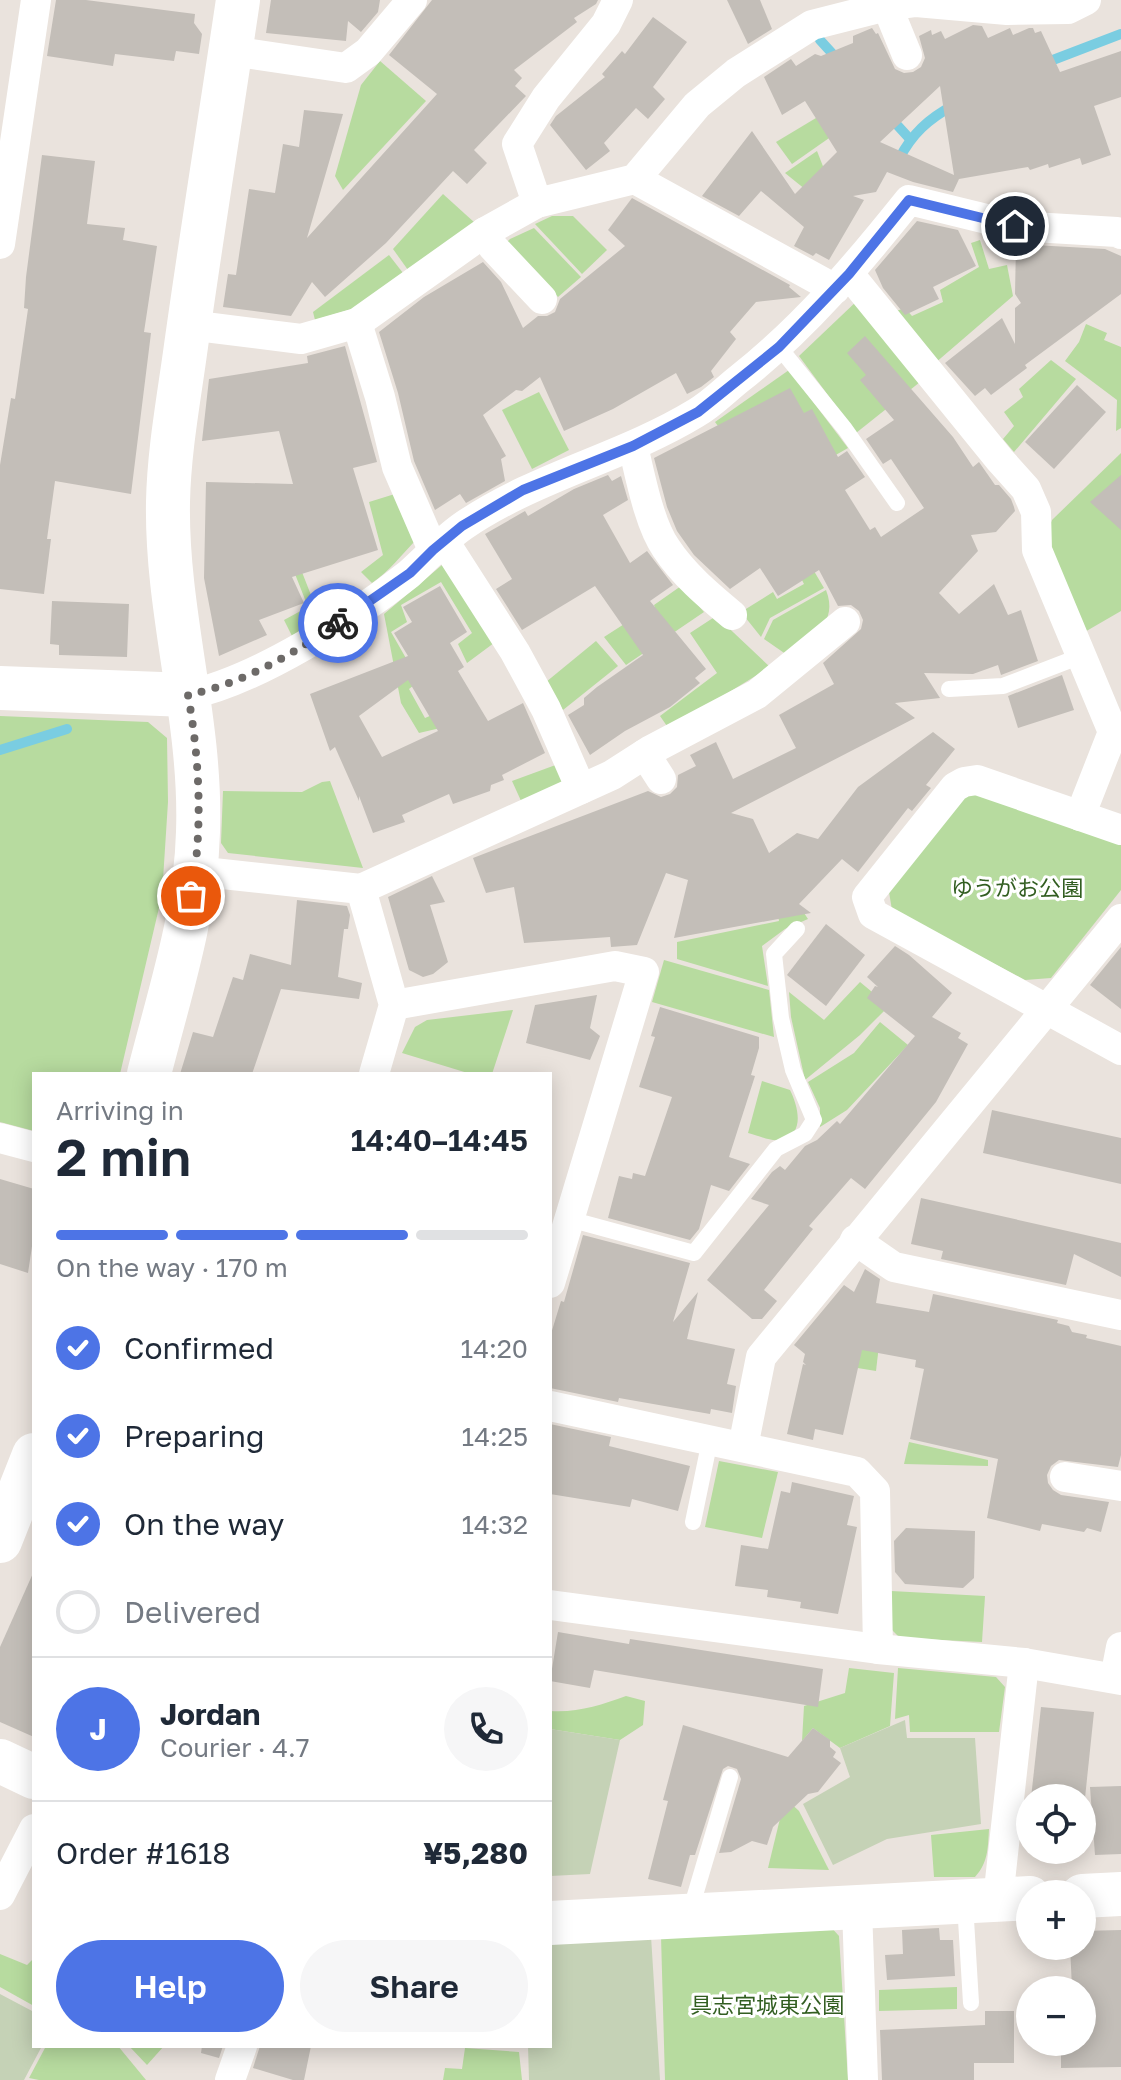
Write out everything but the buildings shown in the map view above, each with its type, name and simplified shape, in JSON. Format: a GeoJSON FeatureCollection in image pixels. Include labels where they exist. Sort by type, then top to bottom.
{"type":"FeatureCollection","features":[{"type":"Feature","properties":{"kind":"street"},"geometry":{"type":"LineString","coordinates":[[0,244],[36,0]]}},
{"type":"Feature","properties":{"kind":"street"},"geometry":{"type":"LineString","coordinates":[[150,1072],[175,974],[195,871],[197,787],[194,728],[173,596],[168,547],[168,499],[189,325],[238,0]]}},
{"type":"Feature","properties":{"kind":"street"},"geometry":{"type":"LineString","coordinates":[[231,51],[346,68],[368,52],[412,0]]}},
{"type":"Feature","properties":{"kind":"street"},"geometry":{"type":"LineString","coordinates":[[537,203],[517,144],[546,98],[606,24],[618,0]]}},
{"type":"Feature","properties":{"kind":"street"},"geometry":{"type":"LineString","coordinates":[[189,325],[301,339],[357,323],[485,232],[537,203],[635,179],[697,105],[809,13],[916,2],[1007,10],[1068,9],[1086,0]]}},
{"type":"Feature","properties":{"kind":"street"},"geometry":{"type":"LineString","coordinates":[[887,6],[907,55]]}},
{"type":"Feature","properties":{"kind":"street"},"geometry":{"type":"LineString","coordinates":[[635,179],[842,282],[1026,489],[1036,512],[1037,550],[1113,732],[1080,816]]}},
{"type":"Feature","properties":{"kind":"street"},"geometry":{"type":"LineString","coordinates":[[0,688],[188,695],[235,681],[322,634],[410,573],[462,526],[523,490],[633,446],[698,412],[779,347],[842,282],[909,200],[1015,226],[1121,234]]}},
{"type":"Feature","properties":{"kind":"street"},"geometry":{"type":"LineString","coordinates":[[485,232],[493,247],[542,299]]}},
{"type":"Feature","properties":{"kind":"street"},"geometry":{"type":"LineString","coordinates":[[357,323],[397,467],[438,545],[515,652],[546,709],[581,789]]}},
{"type":"Feature","properties":{"kind":"street"},"geometry":{"type":"LineString","coordinates":[[633,446],[645,496],[664,546],[702,589],[732,615]]}},
{"type":"Feature","properties":{"kind":"street"},"geometry":{"type":"LineString","coordinates":[[195,871],[361,889],[612,775],[653,766],[757,694],[806,674],[845,622]]}},
{"type":"Feature","properties":{"kind":"street"},"geometry":{"type":"LineString","coordinates":[[1121,830],[977,780],[964,782],[955,787],[867,897],[873,914],[1121,1050]]}},
{"type":"Feature","properties":{"kind":"street"},"geometry":{"type":"LineString","coordinates":[[361,889],[394,1005],[375,1072]]}},
{"type":"Feature","properties":{"kind":"street"},"geometry":{"type":"LineString","coordinates":[[743,1447],[761,1357],[1121,919]]}},
{"type":"Feature","properties":{"kind":"street"},"geometry":{"type":"LineString","coordinates":[[394,1005],[615,966],[644,972],[552,1276]]}},
{"type":"Feature","properties":{"kind":"street"},"geometry":{"type":"LineString","coordinates":[[0,1138],[32,1146]]}},
{"type":"Feature","properties":{"kind":"street"},"geometry":{"type":"LineString","coordinates":[[855,1240],[894,1267],[1121,1315]]}},
{"type":"Feature","properties":{"kind":"street"},"geometry":{"type":"LineString","coordinates":[[552,1406],[857,1472],[875,1491],[878,1649]]}},
{"type":"Feature","properties":{"kind":"street"},"geometry":{"type":"LineString","coordinates":[[0,1541],[32,1460]]}},
{"type":"Feature","properties":{"kind":"street"},"geometry":{"type":"LineString","coordinates":[[1065,1477],[1121,1486]]}},
{"type":"Feature","properties":{"kind":"street"},"geometry":{"type":"LineString","coordinates":[[552,1605],[878,1649],[1024,1663],[1118,1679],[1121,1647]]}},
{"type":"Feature","properties":{"kind":"street"},"geometry":{"type":"LineString","coordinates":[[552,1923],[998,1900],[1024,1663]]}},
{"type":"Feature","properties":{"kind":"street"},"geometry":{"type":"LineString","coordinates":[[0,1761],[32,1776]]}},
{"type":"Feature","properties":{"kind":"street"},"geometry":{"type":"LineString","coordinates":[[0,1895],[32,1833]]}},
{"type":"Feature","properties":{"kind":"street"},"geometry":{"type":"LineString","coordinates":[[1096,1895],[1121,1894]]}},
{"type":"Feature","properties":{"kind":"street"},"geometry":{"type":"LineString","coordinates":[[857,1908],[863,2080]]}},
{"type":"Feature","properties":{"kind":"street"},"geometry":{"type":"LineString","coordinates":[[230,2080],[241,2048]]}},
{"type":"Feature","properties":{"kind":"lane"},"geometry":{"type":"LineString","coordinates":[[779,347],[845,429],[897,503]]}},
{"type":"Feature","properties":{"kind":"lane"},"geometry":{"type":"LineString","coordinates":[[949,689],[1003,686],[1081,656]]}},
{"type":"Feature","properties":{"kind":"lane"},"geometry":{"type":"LineString","coordinates":[[569,1219],[694,1253],[776,1149],[805,1134],[814,1120],[793,1070],[781,1018],[774,954],[797,929]]}},
{"type":"Feature","properties":{"kind":"lane"},"geometry":{"type":"LineString","coordinates":[[693,1522],[710,1440]]}},
{"type":"Feature","properties":{"kind":"lane"},"geometry":{"type":"LineString","coordinates":[[689,1917],[730,1777]]}},
{"type":"Feature","properties":{"kind":"lane"},"geometry":{"type":"LineString","coordinates":[[971,2003],[998,1900]]}},
{"type":"Feature","properties":{"kind":"green space"},"geometry":{"type":"Polygon","coordinates":[[[380,61],[426,101],[343,190],[335,176],[361,85],[380,61]]]}},
{"type":"Feature","properties":{"kind":"green space"},"geometry":{"type":"Polygon","coordinates":[[[851,97],[872,108],[792,164],[776,142],[851,97]]]}},
{"type":"Feature","properties":{"kind":"green space"},"geometry":{"type":"Polygon","coordinates":[[[817,151],[826,174],[811,194],[785,173],[817,151]]]}},
{"type":"Feature","properties":{"kind":"green space"},"geometry":{"type":"Polygon","coordinates":[[[443,194],[475,223],[408,270],[393,249],[443,194]]]}},
{"type":"Feature","properties":{"kind":"green space"},"geometry":{"type":"Polygon","coordinates":[[[552,216],[573,216],[607,250],[582,274],[535,224],[552,216]]]}},
{"type":"Feature","properties":{"kind":"green space"},"geometry":{"type":"Polygon","coordinates":[[[534,228],[581,277],[558,297],[506,243],[534,228]]]}},
{"type":"Feature","properties":{"kind":"green space"},"geometry":{"type":"Polygon","coordinates":[[[980,240],[989,269],[1007,265],[1013,296],[934,364],[896,311],[905,308],[912,316],[943,302],[940,290],[979,267],[971,243],[980,240]]]}},
{"type":"Feature","properties":{"kind":"green space"},"geometry":{"type":"Polygon","coordinates":[[[389,255],[403,273],[355,308],[315,320],[313,312],[389,255]]]}},
{"type":"Feature","properties":{"kind":"green space"},"geometry":{"type":"Polygon","coordinates":[[[860,298],[920,382],[856,433],[799,356],[860,298]]]}},
{"type":"Feature","properties":{"kind":"green space"},"geometry":{"type":"Polygon","coordinates":[[[1086,324],[1107,333],[1104,340],[1121,347],[1121,428],[1116,431],[1117,400],[1065,361],[1079,342],[1086,324]]]}},
{"type":"Feature","properties":{"kind":"green space"},"geometry":{"type":"Polygon","coordinates":[[[1051,360],[1076,379],[1014,452],[1003,439],[1014,426],[1004,412],[1023,397],[1019,389],[1051,360]]]}},
{"type":"Feature","properties":{"kind":"green space"},"geometry":{"type":"Polygon","coordinates":[[[789,370],[848,448],[769,493],[715,422],[789,370]]]}},
{"type":"Feature","properties":{"kind":"green space"},"geometry":{"type":"Polygon","coordinates":[[[539,392],[569,450],[532,469],[502,410],[539,392]]]}},
{"type":"Feature","properties":{"kind":"green space"},"geometry":{"type":"Polygon","coordinates":[[[1121,453],[1121,611],[1083,633],[1044,540],[1052,520],[1121,453]]]}},
{"type":"Feature","properties":{"kind":"green space"},"geometry":{"type":"Polygon","coordinates":[[[398,493],[417,539],[372,583],[361,572],[383,555],[369,502],[398,493]]]}},
{"type":"Feature","properties":{"kind":"green space"},"geometry":{"type":"Polygon","coordinates":[[[289,539],[320,618],[292,636],[284,620],[308,607],[282,541],[289,539]]]}},
{"type":"Feature","properties":{"kind":"green space"},"geometry":{"type":"Polygon","coordinates":[[[442,565],[498,640],[467,663],[458,644],[472,633],[441,582],[401,605],[407,622],[391,632],[419,681],[409,689],[425,718],[472,698],[479,719],[419,733],[401,703],[384,614],[442,565]]]}},
{"type":"Feature","properties":{"kind":"green space"},"geometry":{"type":"Polygon","coordinates":[[[811,566],[824,588],[770,618],[761,637],[741,612],[773,592],[777,599],[804,584],[799,574],[811,566]]]}},
{"type":"Feature","properties":{"kind":"green space"},"geometry":{"type":"Polygon","coordinates":[[[681,586],[704,612],[626,665],[604,637],[632,619],[657,613],[654,605],[681,586]]]}},
{"type":"Feature","properties":{"kind":"green space"},"geometry":{"type":"Polygon","coordinates":[[[826,590],[829,611],[826,620],[790,657],[764,639],[773,620],[826,590]]]}},
{"type":"Feature","properties":{"kind":"green space"},"geometry":{"type":"Polygon","coordinates":[[[716,616],[770,667],[669,729],[660,716],[717,673],[690,633],[716,616]]]}},
{"type":"Feature","properties":{"kind":"green space"},"geometry":{"type":"Polygon","coordinates":[[[596,641],[618,666],[563,710],[546,682],[596,641]]]}},
{"type":"Feature","properties":{"kind":"green space"},"geometry":{"type":"Polygon","coordinates":[[[0,716],[148,722],[167,738],[168,802],[162,895],[120,1072],[32,1072],[32,1130],[0,1122],[0,716]]]}},
{"type":"Feature","properties":{"kind":"green space"},"geometry":{"type":"Polygon","coordinates":[[[561,763],[570,780],[522,803],[512,781],[561,763]]]}},
{"type":"Feature","properties":{"kind":"green space"},"geometry":{"type":"Polygon","coordinates":[[[330,781],[363,868],[228,853],[221,843],[223,791],[302,792],[330,781]]]}},
{"type":"Feature","properties":{"kind":"green space","name":"ゆうがお公園"},"geometry":{"type":"Polygon","coordinates":[[[975,792],[1121,839],[1121,890],[1051,978],[1025,980],[892,910],[888,886],[955,799],[975,792]]]}},
{"type":"Feature","properties":{"kind":"green space"},"geometry":{"type":"Polygon","coordinates":[[[767,857],[808,919],[785,929],[762,946],[768,986],[677,959],[677,942],[779,921],[767,857]]]}},
{"type":"Feature","properties":{"kind":"green space"},"geometry":{"type":"Polygon","coordinates":[[[664,960],[769,990],[774,1037],[652,1002],[664,960]]]}},
{"type":"Feature","properties":{"kind":"green space"},"geometry":{"type":"Polygon","coordinates":[[[860,982],[889,1006],[860,1035],[805,1080],[791,1017],[789,992],[824,1020],[860,982]]]}},
{"type":"Feature","properties":{"kind":"green space"},"geometry":{"type":"Polygon","coordinates":[[[513,1010],[493,1072],[464,1072],[402,1053],[415,1027],[427,1020],[513,1010]]]}},
{"type":"Feature","properties":{"kind":"green space"},"geometry":{"type":"Polygon","coordinates":[[[880,1022],[908,1045],[847,1110],[820,1127],[820,1108],[808,1082],[854,1053],[880,1022]]]}},
{"type":"Feature","properties":{"kind":"green space"},"geometry":{"type":"Polygon","coordinates":[[[762,1081],[790,1090],[798,1119],[794,1132],[788,1137],[772,1140],[748,1133],[762,1081]]]}},
{"type":"Feature","properties":{"kind":"green space"},"geometry":{"type":"Polygon","coordinates":[[[879,1345],[876,1371],[821,1362],[879,1345]]]}},
{"type":"Feature","properties":{"kind":"green space"},"geometry":{"type":"Polygon","coordinates":[[[909,1442],[988,1460],[988,1466],[904,1464],[909,1442]]]}},
{"type":"Feature","properties":{"kind":"green space"},"geometry":{"type":"Polygon","coordinates":[[[719,1461],[778,1472],[762,1538],[705,1527],[719,1461]]]}},
{"type":"Feature","properties":{"kind":"green space"},"geometry":{"type":"Polygon","coordinates":[[[891,1591],[985,1596],[982,1642],[900,1638],[890,1628],[891,1591]]]}},
{"type":"Feature","properties":{"kind":"green space"},"geometry":{"type":"Polygon","coordinates":[[[849,1668],[894,1673],[890,1726],[840,1748],[813,1728],[802,1741],[804,1706],[845,1693],[849,1668]]]}},
{"type":"Feature","properties":{"kind":"green space"},"geometry":{"type":"Polygon","coordinates":[[[898,1668],[996,1677],[1005,1687],[999,1732],[910,1732],[909,1715],[895,1719],[898,1668]]]}},
{"type":"Feature","properties":{"kind":"green space"},"geometry":{"type":"Polygon","coordinates":[[[626,1696],[645,1701],[643,1725],[620,1740],[552,1729],[552,1711],[579,1710],[626,1696]]]}},
{"type":"Feature","properties":{"kind":"green space"},"geometry":{"type":"Polygon","coordinates":[[[905,1720],[907,1738],[975,1738],[981,1824],[887,1839],[833,1865],[803,1804],[850,1777],[840,1748],[905,1720]]]}},
{"type":"Feature","properties":{"kind":"green space"},"geometry":{"type":"Polygon","coordinates":[[[552,1729],[620,1740],[590,1874],[552,1876],[552,1729]]]}},
{"type":"Feature","properties":{"kind":"green space"},"geometry":{"type":"Polygon","coordinates":[[[785,1798],[799,1811],[829,1870],[768,1868],[785,1798]]]}},
{"type":"Feature","properties":{"kind":"green space"},"geometry":{"type":"Polygon","coordinates":[[[989,1829],[985,1861],[975,1877],[934,1877],[931,1835],[989,1829]]]}},
{"type":"Feature","properties":{"kind":"green space","name":"具志宮城東公園"},"geometry":{"type":"Polygon","coordinates":[[[830,1926],[839,1936],[848,2080],[665,2080],[661,1936],[830,1926]]]}},
{"type":"Feature","properties":{"kind":"green space"},"geometry":{"type":"Polygon","coordinates":[[[651,1936],[660,2080],[529,2080],[528,2048],[552,2048],[552,1942],[651,1936]]]}},
{"type":"Feature","properties":{"kind":"green space"},"geometry":{"type":"Polygon","coordinates":[[[0,1954],[27,1965],[32,1960],[32,2005],[0,1987],[0,1954]]]}},
{"type":"Feature","properties":{"kind":"green space"},"geometry":{"type":"Polygon","coordinates":[[[957,1987],[957,2009],[879,2011],[879,1990],[957,1987]]]}},
{"type":"Feature","properties":{"kind":"green space"},"geometry":{"type":"Polygon","coordinates":[[[0,1994],[32,2011],[32,2048],[41,2048],[24,2080],[0,2080],[0,1994]]]}},
{"type":"Feature","properties":{"kind":"green space"},"geometry":{"type":"Polygon","coordinates":[[[45,2048],[120,2048],[146,2080],[39,2080],[29,2078],[45,2048]]]}},
{"type":"Feature","properties":{"kind":"green space"},"geometry":{"type":"Polygon","coordinates":[[[131,2048],[162,2048],[147,2065],[131,2048]]]}},
{"type":"Feature","properties":{"kind":"green space"},"geometry":{"type":"Polygon","coordinates":[[[465,2048],[519,2052],[522,2080],[443,2080],[445,2068],[462,2069],[465,2048]]]}},
{"type":"Feature","properties":{"kind":"waterway"},"geometry":{"type":"LineString","coordinates":[[1045,63],[1121,34]]}},
{"type":"Feature","properties":{"kind":"waterway"},"geometry":{"type":"LineString","coordinates":[[820,40],[840,62]]}},
{"type":"Feature","properties":{"kind":"waterway"},"geometry":{"type":"LineString","coordinates":[[899,159],[922,128],[954,105]]}},
{"type":"Feature","properties":{"kind":"waterway"},"geometry":{"type":"LineString","coordinates":[[888,115],[909,138]]}},
{"type":"Feature","properties":{"kind":"waterway"},"geometry":{"type":"LineString","coordinates":[[0,750],[67,729]]}},
{"type":"Feature","properties":{"kind":"way so far"},"geometry":{"type":"LineString","coordinates":[[191,896],[198,831],[194,728],[188,695],[235,681],[338,623]]}},
{"type":"Feature","properties":{"kind":"route"},"geometry":{"type":"LineString","coordinates":[[338,623],[410,573],[462,526],[523,490],[633,446],[698,412],[779,347],[849,274],[909,200],[1015,226]]}}]}
